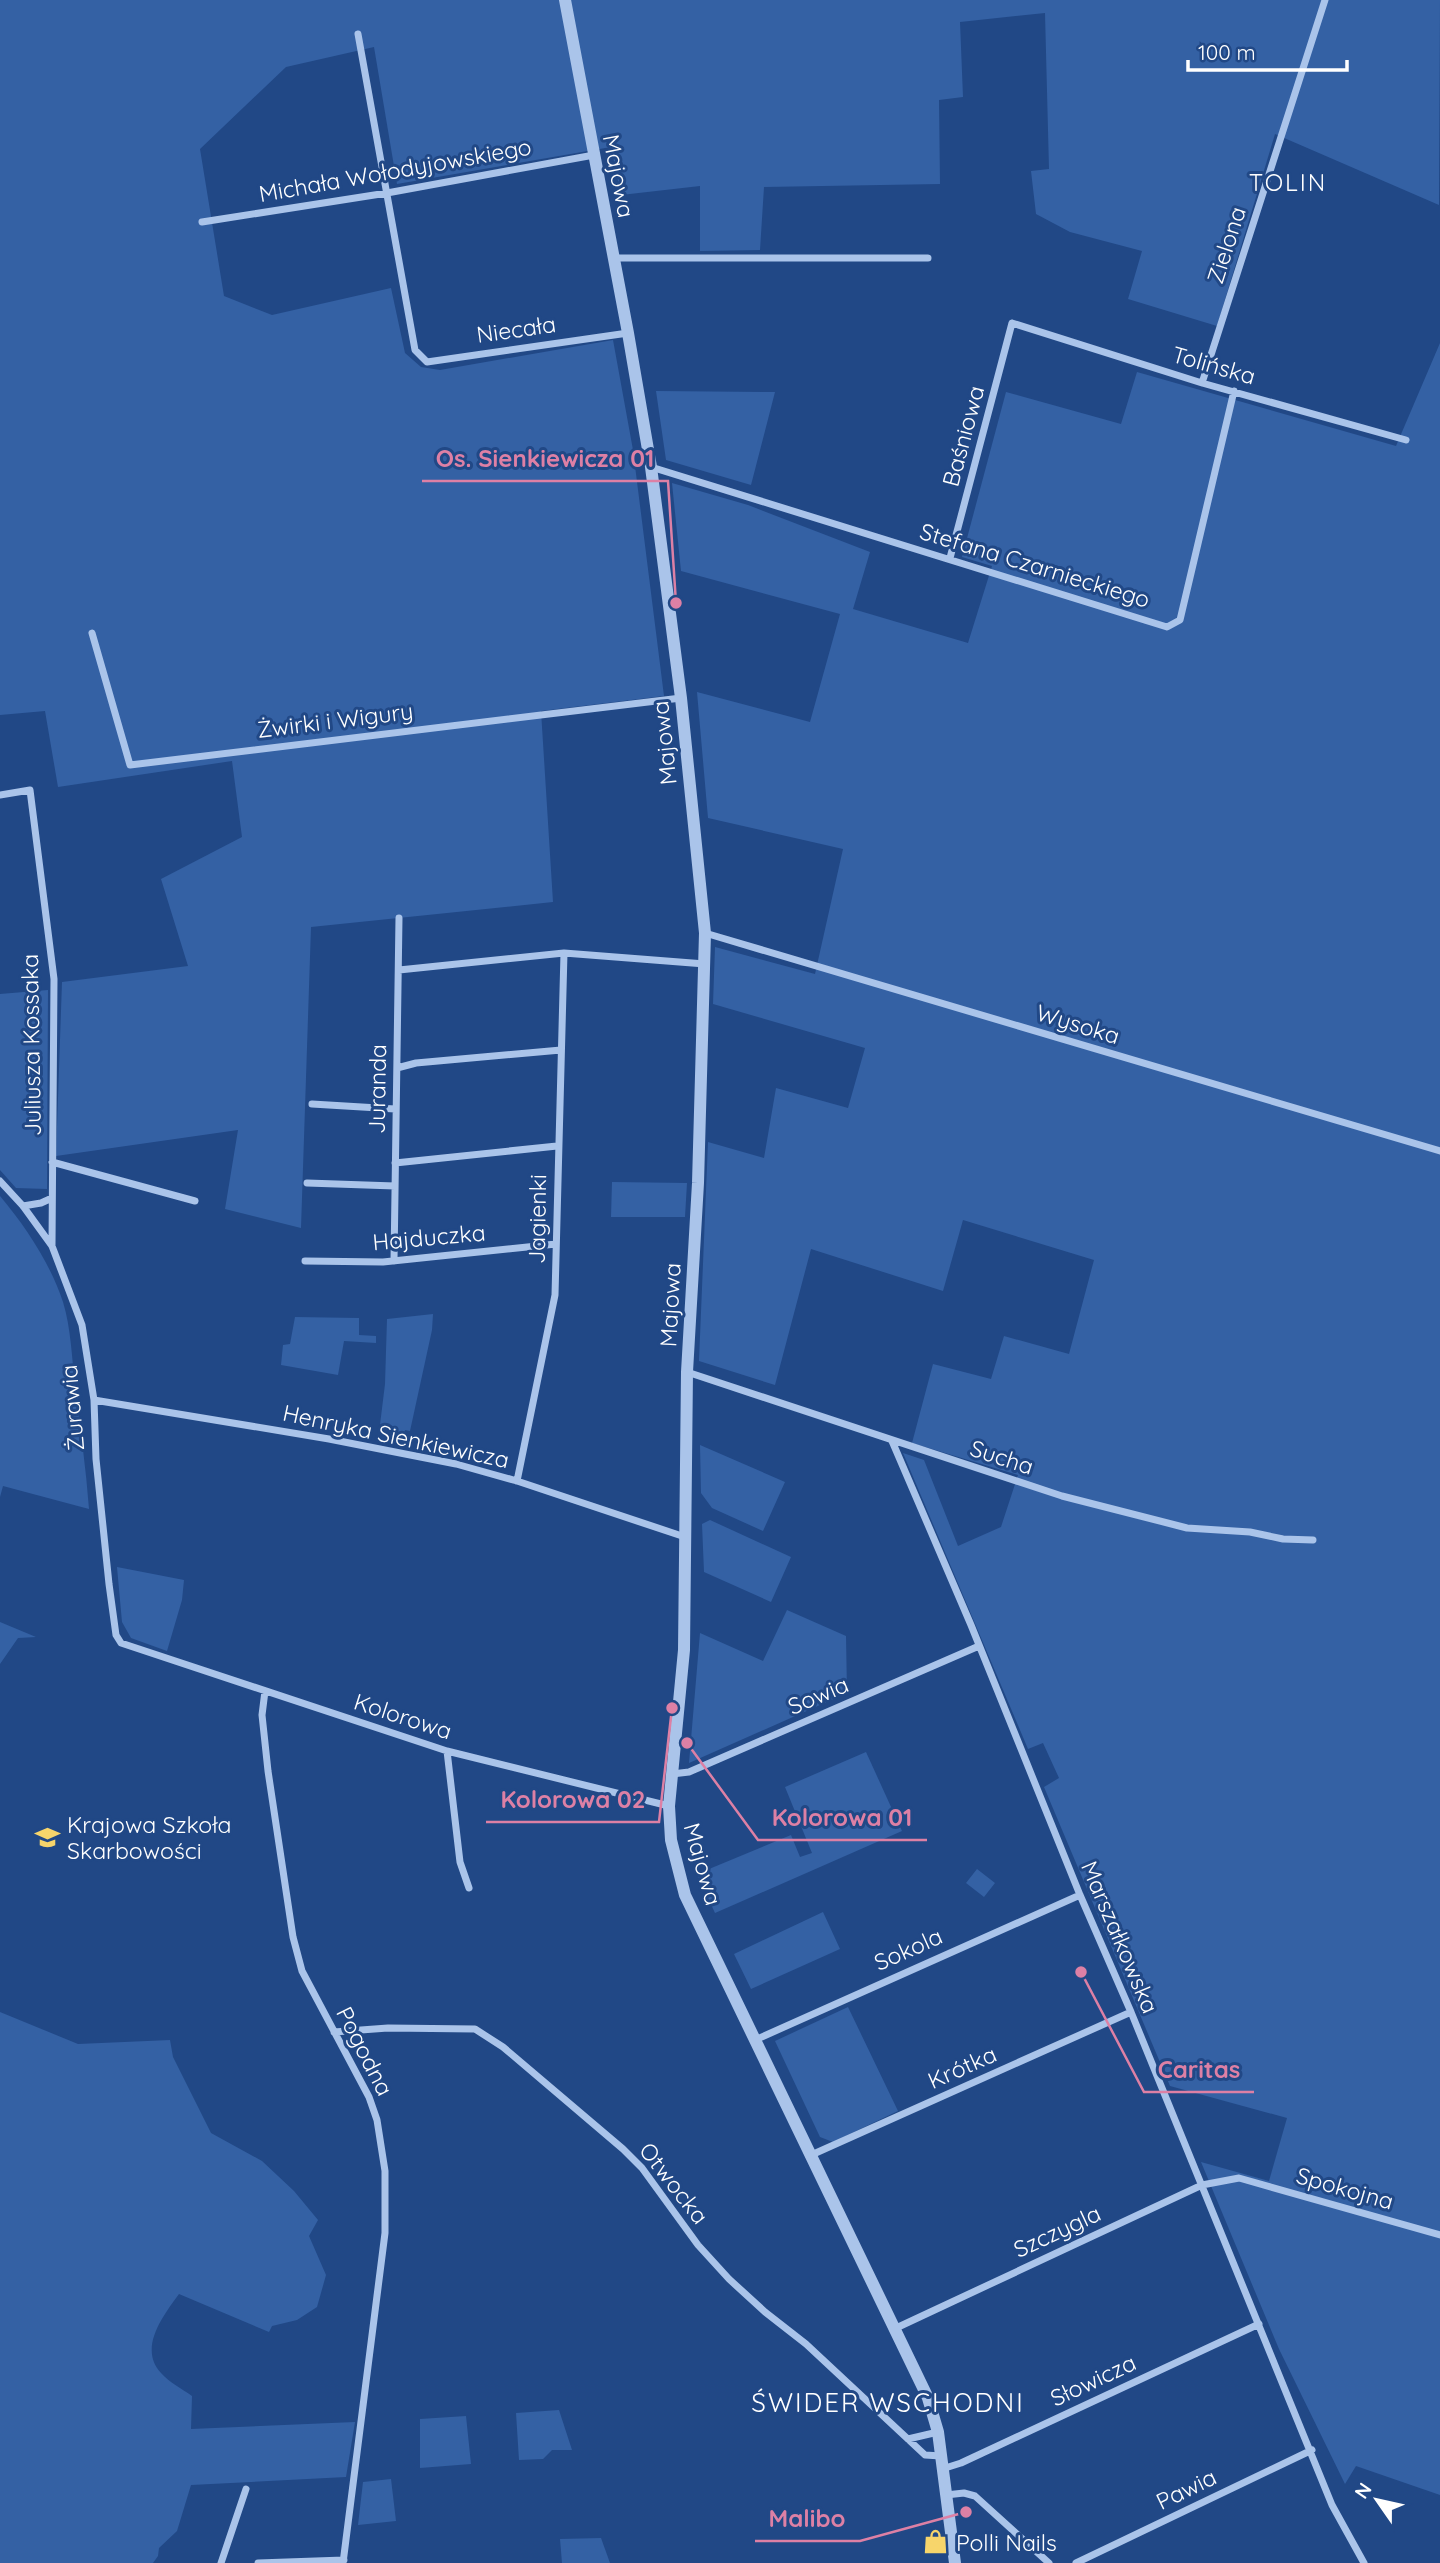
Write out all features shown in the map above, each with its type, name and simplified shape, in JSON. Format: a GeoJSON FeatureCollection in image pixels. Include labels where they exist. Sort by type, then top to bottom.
{"type":"FeatureCollection","features":[{"type":"Feature","properties":{"kind":"street","name":"Majowa"},"geometry":{"type":"LineString","coordinates":[[565,0],[651,467],[681,698],[705,933],[698,1183],[687,1372],[684,1650],[669,1806],[671,1840],[685,1895],[928,2398],[938,2432],[955,2563]]}},
{"type":"Feature","properties":{"kind":"street","name":"Zielona"},"geometry":{"type":"LineString","coordinates":[[1202,383],[1325,0]]}},
{"type":"Feature","properties":{"kind":"street"},"geometry":{"type":"LineString","coordinates":[[358,34],[387,193]]}},
{"type":"Feature","properties":{"kind":"street","name":"Michała Wołodyjowskiego"},"geometry":{"type":"LineString","coordinates":[[202,222],[387,193],[594,155]]}},
{"type":"Feature","properties":{"kind":"street","name":"Niecała"},"geometry":{"type":"LineString","coordinates":[[387,193],[415,350],[427,362],[628,332]]}},
{"type":"Feature","properties":{"kind":"street"},"geometry":{"type":"LineString","coordinates":[[614,258],[928,258]]}},
{"type":"Feature","properties":{"kind":"street","name":"Tolińska"},"geometry":{"type":"LineString","coordinates":[[1012,323],[1202,383],[1406,440]]}},
{"type":"Feature","properties":{"kind":"street","name":"Baśniowa"},"geometry":{"type":"LineString","coordinates":[[950,558],[1012,323]]}},
{"type":"Feature","properties":{"kind":"street","name":"Stefana Czarnieckiego"},"geometry":{"type":"LineString","coordinates":[[651,467],[1167,627],[1181,620],[1234,391]]}},
{"type":"Feature","properties":{"kind":"street","name":"Żwirki i Wigury"},"geometry":{"type":"LineString","coordinates":[[92,633],[130,765],[681,698]]}},
{"type":"Feature","properties":{"kind":"street","name":"Juliusza Kossaka"},"geometry":{"type":"LineString","coordinates":[[0,795],[30,790],[54,979],[52,1246]]}},
{"type":"Feature","properties":{"kind":"street","name":"Juranda"},"geometry":{"type":"LineString","coordinates":[[394,1261],[399,918]]}},
{"type":"Feature","properties":{"kind":"street","name":"Wysoka"},"geometry":{"type":"LineString","coordinates":[[705,933],[1440,1152]]}},
{"type":"Feature","properties":{"kind":"street"},"geometry":{"type":"LineString","coordinates":[[399,970],[564,953],[705,964]]}},
{"type":"Feature","properties":{"kind":"street","name":"Jagienki"},"geometry":{"type":"LineString","coordinates":[[517,1481],[555,1295],[564,953]]}},
{"type":"Feature","properties":{"kind":"street"},"geometry":{"type":"LineString","coordinates":[[397,1068],[416,1063],[561,1050]]}},
{"type":"Feature","properties":{"kind":"street"},"geometry":{"type":"LineString","coordinates":[[312,1104],[395,1109]]}},
{"type":"Feature","properties":{"kind":"street"},"geometry":{"type":"LineString","coordinates":[[395,1163],[558,1146]]}},
{"type":"Feature","properties":{"kind":"street"},"geometry":{"type":"LineString","coordinates":[[52,1163],[195,1201]]}},
{"type":"Feature","properties":{"kind":"street","name":"Żurawia"},"geometry":{"type":"LineString","coordinates":[[0,1181],[23,1206],[52,1246],[82,1325],[94,1400],[96,1459],[113,1621],[121,1643],[130,1648]]}},
{"type":"Feature","properties":{"kind":"street"},"geometry":{"type":"LineString","coordinates":[[307,1183],[395,1186]]}},
{"type":"Feature","properties":{"kind":"street"},"geometry":{"type":"LineString","coordinates":[[23,1206],[52,1198]]}},
{"type":"Feature","properties":{"kind":"street","name":"Hajduczka"},"geometry":{"type":"LineString","coordinates":[[304,1261],[394,1261],[556,1244]]}},
{"type":"Feature","properties":{"kind":"street","name":"Sucha"},"geometry":{"type":"LineString","coordinates":[[687,1372],[1062,1496],[1187,1528],[1314,1540]]}},
{"type":"Feature","properties":{"kind":"street","name":"Henryka Sienkiewicza"},"geometry":{"type":"LineString","coordinates":[[94,1400],[329,1439],[456,1464],[517,1481],[685,1537]]}},
{"type":"Feature","properties":{"kind":"street","name":"Marszałkowska"},"geometry":{"type":"LineString","coordinates":[[892,1441],[1131,2012],[1312,2450],[1332,2505],[1364,2563]]}},
{"type":"Feature","properties":{"kind":"street","name":"Sowia"},"geometry":{"type":"LineString","coordinates":[[673,1774],[689,1772],[979,1646]]}},
{"type":"Feature","properties":{"kind":"street","name":"Kolorowa"},"geometry":{"type":"LineString","coordinates":[[130,1648],[447,1751],[669,1806]]}},
{"type":"Feature","properties":{"kind":"street","name":"Pogodna"},"geometry":{"type":"LineString","coordinates":[[258,2563],[343,2561],[385,2233],[385,2171],[377,2120],[369,2097],[302,1971],[293,1937],[268,1771],[262,1715],[265,1691]]}},
{"type":"Feature","properties":{"kind":"street"},"geometry":{"type":"LineString","coordinates":[[447,1751],[460,1862],[469,1888]]}},
{"type":"Feature","properties":{"kind":"street","name":"Sokola"},"geometry":{"type":"LineString","coordinates":[[754,2040],[1080,1895]]}},
{"type":"Feature","properties":{"kind":"street","name":"Krótka"},"geometry":{"type":"LineString","coordinates":[[809,2155],[1131,2012]]}},
{"type":"Feature","properties":{"kind":"street","name":"Otwocka"},"geometry":{"type":"LineString","coordinates":[[334,2032],[388,2028],[475,2029],[503,2047],[642,2168],[698,2245],[729,2279],[806,2344],[925,2455],[942,2462]]}},
{"type":"Feature","properties":{"kind":"street","name":"Szczygla"},"geometry":{"type":"LineString","coordinates":[[894,2329],[1202,2185],[1239,2178]]}},
{"type":"Feature","properties":{"kind":"street","name":"Spokojna"},"geometry":{"type":"LineString","coordinates":[[1239,2178],[1440,2235]]}},
{"type":"Feature","properties":{"kind":"street","name":"Słowicza"},"geometry":{"type":"LineString","coordinates":[[942,2462],[961,2463],[1258,2324]]}},
{"type":"Feature","properties":{"kind":"street"},"geometry":{"type":"LineString","coordinates":[[908,2439],[938,2432]]}},
{"type":"Feature","properties":{"kind":"street","name":"Pawia"},"geometry":{"type":"LineString","coordinates":[[1076,2563],[1312,2450]]}},
{"type":"Feature","properties":{"kind":"street"},"geometry":{"type":"LineString","coordinates":[[221,2563],[246,2488]]}},
{"type":"Feature","properties":{"kind":"street"},"geometry":{"type":"LineString","coordinates":[[946,2495],[964,2493],[975,2496],[1049,2563]]}},
{"type":"Feature","properties":{"kind":"shaded area"},"geometry":{"type":"Polygon","coordinates":[[[0,0],[1440,0],[1439,205],[1275,134],[1217,326],[1128,299],[1142,251],[1070,232],[1036,214],[1031,171],[1049,169],[1045,13],[960,22],[963,97],[939,100],[940,184],[764,187],[760,250],[700,251],[700,186],[621,195],[611,147],[397,184],[374,47],[286,67],[200,149],[224,296],[272,315],[391,288],[405,353],[421,367],[440,370],[613,340],[633,450],[664,696],[541,711],[553,902],[311,927],[301,1228],[225,1209],[238,1130],[56,1156],[62,982],[188,966],[161,879],[242,837],[232,761],[58,787],[45,711],[0,715],[0,0]]]}},
{"type":"Feature","properties":{"kind":"shaded area"},"geometry":{"type":"Polygon","coordinates":[[[1440,343],[1440,2495],[1356,2466],[1345,2484],[1279,2349],[1201,2162],[1269,2181],[1287,2118],[1170,2086],[1044,1787],[1059,1778],[1043,1743],[1028,1749],[903,1453],[924,1460],[958,1546],[1001,1527],[1018,1475],[912,1443],[933,1364],[991,1379],[1004,1336],[1069,1354],[1094,1260],[963,1220],[943,1291],[811,1249],[775,1385],[699,1361],[708,1142],[764,1158],[776,1088],[848,1108],[865,1048],[713,1004],[715,947],[815,974],[843,849],[708,818],[697,692],[810,722],[840,614],[681,571],[672,483],[748,505],[870,552],[853,609],[968,643],[992,566],[962,557],[1006,392],[1121,424],[1137,372],[1396,446],[1440,343]]]}},
{"type":"Feature","properties":{"kind":"shaded area"},"geometry":{"type":"Polygon","coordinates":[[[656,391],[775,392],[751,485],[666,460],[656,391]]]}},
{"type":"Feature","properties":{"kind":"shaded area"},"geometry":{"type":"Polygon","coordinates":[[[48,990],[47,1189],[16,1188],[0,1170],[0,994],[48,990]]]}},
{"type":"Feature","properties":{"kind":"shaded area"},"geometry":{"type":"Polygon","coordinates":[[[612,1182],[687,1183],[685,1217],[611,1217],[612,1182]]]}},
{"type":"Feature","properties":{"kind":"shaded area"},"geometry":{"type":"Polygon","coordinates":[[[0,1196],[36,1246],[63,1302],[71,1344],[89,1509],[3,1486],[0,1497],[0,1196]]]}},
{"type":"Feature","properties":{"kind":"shaded area"},"geometry":{"type":"Polygon","coordinates":[[[433,1314],[432,1330],[410,1431],[405,1430],[401,1445],[378,1441],[385,1384],[387,1319],[433,1314]]]}},
{"type":"Feature","properties":{"kind":"shaded area"},"geometry":{"type":"Polygon","coordinates":[[[295,1317],[359,1318],[359,1335],[376,1336],[376,1343],[344,1341],[338,1375],[281,1365],[283,1345],[290,1344],[295,1317]]]}},
{"type":"Feature","properties":{"kind":"shaded area"},"geometry":{"type":"Polygon","coordinates":[[[700,1445],[785,1482],[763,1531],[712,1508],[701,1493],[700,1445]]]}},
{"type":"Feature","properties":{"kind":"shaded area"},"geometry":{"type":"Polygon","coordinates":[[[710,1520],[791,1557],[771,1602],[704,1572],[702,1524],[710,1520]]]}},
{"type":"Feature","properties":{"kind":"shaded area"},"geometry":{"type":"Polygon","coordinates":[[[117,1567],[184,1580],[182,1600],[167,1651],[131,1638],[122,1622],[117,1567]]]}},
{"type":"Feature","properties":{"kind":"shaded area"},"geometry":{"type":"Polygon","coordinates":[[[787,1610],[846,1636],[847,1693],[689,1763],[700,1633],[763,1661],[787,1610]]]}},
{"type":"Feature","properties":{"kind":"shaded area"},"geometry":{"type":"Polygon","coordinates":[[[0,1622],[36,1637],[18,1638],[0,1664],[0,1622]]]}},
{"type":"Feature","properties":{"kind":"shaded area"},"geometry":{"type":"Polygon","coordinates":[[[866,1752],[902,1831],[715,1913],[697,1874],[791,1835],[800,1857],[812,1853],[785,1787],[866,1752]]]}},
{"type":"Feature","properties":{"kind":"shaded area"},"geometry":{"type":"Polygon","coordinates":[[[977,1869],[995,1883],[984,1897],[966,1883],[977,1869]]]}},
{"type":"Feature","properties":{"kind":"shaded area"},"geometry":{"type":"Polygon","coordinates":[[[823,1912],[840,1949],[751,1989],[734,1954],[823,1912]]]}},
{"type":"Feature","properties":{"kind":"shaded area"},"geometry":{"type":"Polygon","coordinates":[[[848,2007],[898,2111],[833,2142],[820,2137],[775,2041],[848,2007]]]}},
{"type":"Feature","properties":{"kind":"shaded area"},"geometry":{"type":"Polygon","coordinates":[[[0,2012],[78,2044],[170,2040],[173,2057],[211,2133],[262,2161],[294,2191],[318,2220],[309,2236],[326,2275],[317,2307],[297,2320],[272,2326],[269,2332],[179,2294],[155,2332],[152,2353],[161,2373],[192,2396],[191,2429],[355,2422],[346,2477],[191,2485],[177,2531],[159,2548],[153,2563],[0,2563],[0,2012]]]}},
{"type":"Feature","properties":{"kind":"shaded area"},"geometry":{"type":"Polygon","coordinates":[[[559,2410],[572,2450],[552,2450],[543,2459],[519,2460],[516,2413],[559,2410]]]}},
{"type":"Feature","properties":{"kind":"shaded area"},"geometry":{"type":"Polygon","coordinates":[[[466,2416],[471,2464],[420,2468],[420,2419],[466,2416]]]}},
{"type":"Feature","properties":{"kind":"shaded area"},"geometry":{"type":"Polygon","coordinates":[[[391,2479],[396,2521],[358,2525],[363,2482],[391,2479]]]}},
{"type":"Feature","properties":{"kind":"shaded area"},"geometry":{"type":"Polygon","coordinates":[[[601,2538],[610,2563],[562,2563],[560,2539],[601,2538]]]}},
{"type":"Feature","properties":{"kind":"place","name":"Os. Sienkiewicza 01"},"geometry":{"type":"Point","coordinates":[676,603]}},
{"type":"Feature","properties":{"kind":"place","name":"Kolorowa 02"},"geometry":{"type":"Point","coordinates":[672,1708]}},
{"type":"Feature","properties":{"kind":"place","name":"Kolorowa 01"},"geometry":{"type":"Point","coordinates":[687,1743]}},
{"type":"Feature","properties":{"kind":"place","name":"Krajowa Szkoła Skarbowości"},"geometry":{"type":"Point","coordinates":[47,1837]}},
{"type":"Feature","properties":{"kind":"place","name":"Caritas"},"geometry":{"type":"Point","coordinates":[1081,1972]}},
{"type":"Feature","properties":{"kind":"place","name":"Malibo"},"geometry":{"type":"Point","coordinates":[966,2512]}},
{"type":"Feature","properties":{"kind":"place","name":"Polli Nails"},"geometry":{"type":"Point","coordinates":[936,2542]}},
{"type":"Feature","properties":{"kind":"district","name":"TOLIN"},"geometry":{"type":"Point","coordinates":[1288,182]}},
{"type":"Feature","properties":{"kind":"district","name":"ŚWIDER WSCHODNI"},"geometry":{"type":"Point","coordinates":[888,2402]}}]}
